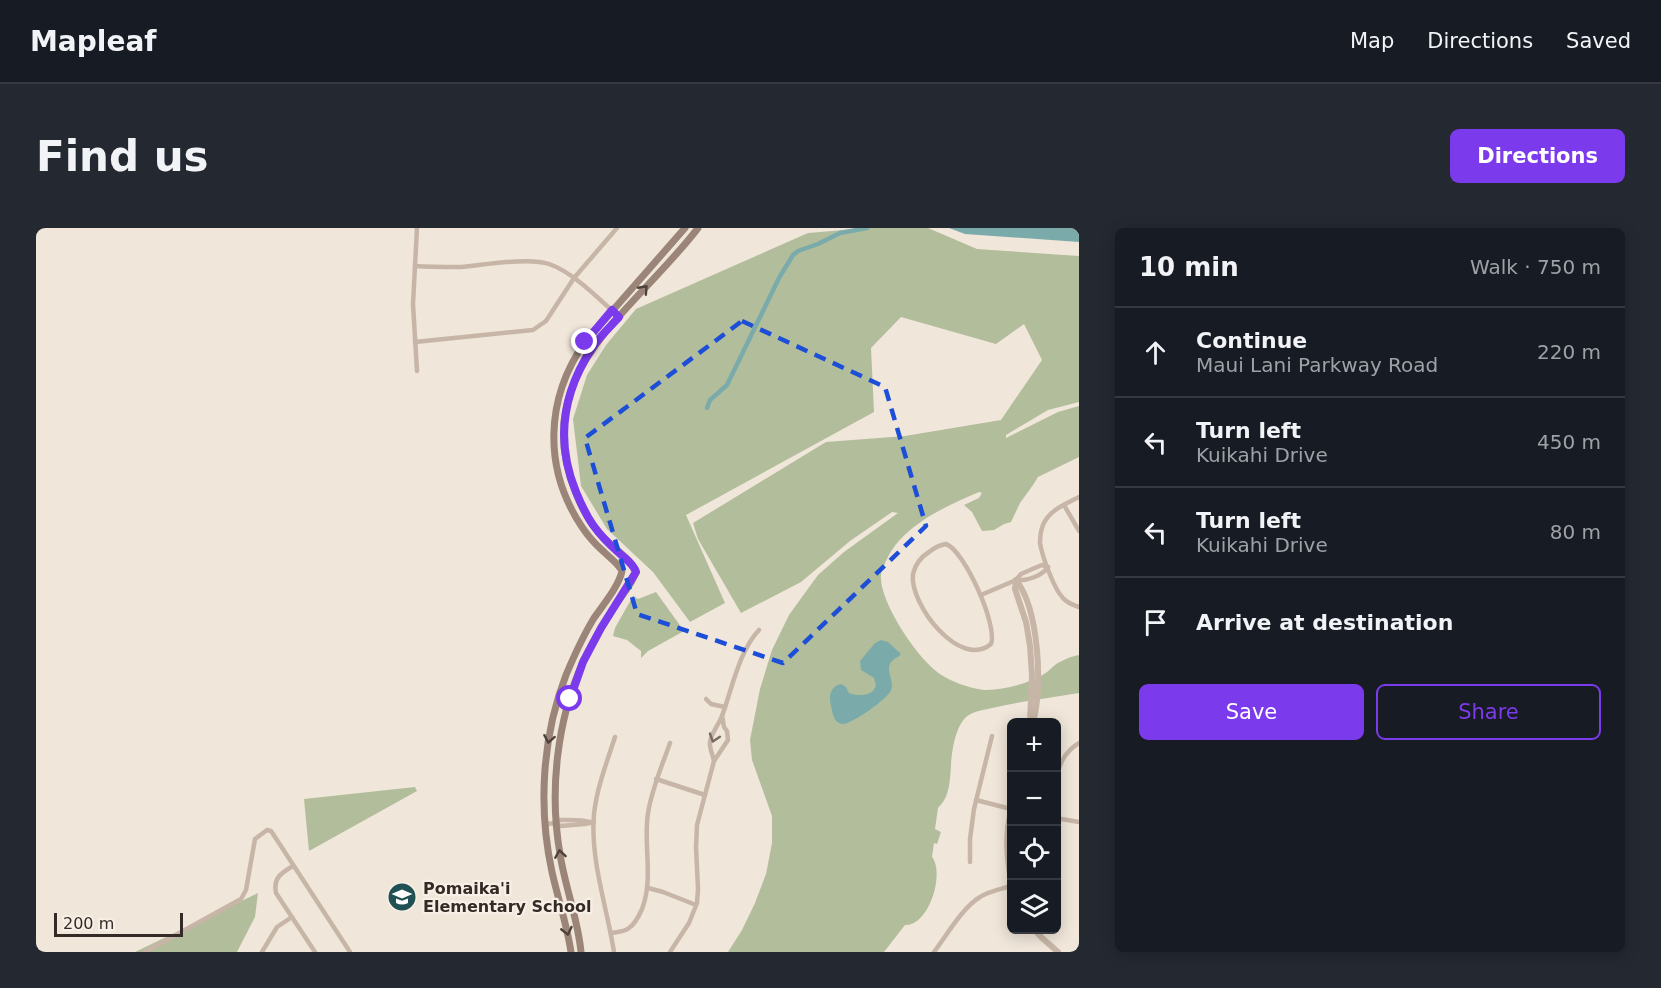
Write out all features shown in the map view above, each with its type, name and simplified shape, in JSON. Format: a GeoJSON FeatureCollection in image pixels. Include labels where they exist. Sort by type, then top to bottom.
{"type":"FeatureCollection","features":[{"type":"Feature","properties":{"kind":"main road"},"geometry":{"type":"LineString","coordinates":[[570,952],[568,934],[551,871],[545,824],[544,784],[547,752],[552,719],[561,688],[593,620],[619,580],[622,571],[594,542],[568,502],[558,471],[553,427],[560,391],[571,364],[589,335],[685,228]]}},
{"type":"Feature","properties":{"kind":"main road"},"geometry":{"type":"LineString","coordinates":[[581,952],[579,934],[559,852],[556,774],[561,736],[570,699],[583,662],[636,572],[633,566],[605,540],[582,508],[570,478],[564,441],[565,416],[572,387],[593,346],[698,228]]}},
{"type":"Feature","properties":{"kind":"street"},"geometry":{"type":"LineString","coordinates":[[417,228],[413,304],[417,371]]}},
{"type":"Feature","properties":{"kind":"street"},"geometry":{"type":"LineString","coordinates":[[415,342],[533,330],[546,321],[574,278],[617,228]]}},
{"type":"Feature","properties":{"kind":"street"},"geometry":{"type":"LineString","coordinates":[[415,266],[460,267],[535,261],[550,264],[574,278],[619,317]]}},
{"type":"Feature","properties":{"kind":"street"},"geometry":{"type":"LineString","coordinates":[[1079,497],[1049,515],[1042,526],[1040,540],[1060,595],[1069,603],[1079,607]]}},
{"type":"Feature","properties":{"kind":"street"},"geometry":{"type":"LineString","coordinates":[[1064,505],[1079,531]]}},
{"type":"Feature","properties":{"kind":"street"},"geometry":{"type":"LineString","coordinates":[[941,545],[950,545],[955,549],[981,595],[993,633],[991,644],[980,649],[966,648],[942,633],[924,610],[913,582],[915,568],[923,556],[931,550],[941,545]]}},
{"type":"Feature","properties":{"kind":"street"},"geometry":{"type":"LineString","coordinates":[[981,595],[1016,580],[1021,574],[1037,567],[1042,565],[1048,567]]}},
{"type":"Feature","properties":{"kind":"street"},"geometry":{"type":"LineString","coordinates":[[1016,580],[1026,597],[1035,632],[1038,684],[1034,718]]}},
{"type":"Feature","properties":{"kind":"street"},"geometry":{"type":"LineString","coordinates":[[714,761],[710,740],[752,637],[759,630]]}},
{"type":"Feature","properties":{"kind":"street"},"geometry":{"type":"LineString","coordinates":[[706,699],[711,704],[724,707]]}},
{"type":"Feature","properties":{"kind":"street"},"geometry":{"type":"LineString","coordinates":[[670,952],[689,923],[696,905],[698,816],[714,761],[728,740],[722,715]]}},
{"type":"Feature","properties":{"kind":"street"},"geometry":{"type":"LineString","coordinates":[[970,862],[971,828],[992,736]]}},
{"type":"Feature","properties":{"kind":"street"},"geometry":{"type":"LineString","coordinates":[[614,952],[592,822],[598,789],[615,737]]}},
{"type":"Feature","properties":{"kind":"street"},"geometry":{"type":"LineString","coordinates":[[611,933],[625,930],[635,922],[643,906],[648,888],[648,815],[656,779],[670,742]]}},
{"type":"Feature","properties":{"kind":"street"},"geometry":{"type":"LineString","coordinates":[[1058,772],[1065,755],[1079,743]]}},
{"type":"Feature","properties":{"kind":"street"},"geometry":{"type":"LineString","coordinates":[[656,779],[705,795]]}},
{"type":"Feature","properties":{"kind":"street"},"geometry":{"type":"LineString","coordinates":[[976,800],[1007,810]]}},
{"type":"Feature","properties":{"kind":"street"},"geometry":{"type":"LineString","coordinates":[[1061,819],[1079,822]]}},
{"type":"Feature","properties":{"kind":"street"},"geometry":{"type":"LineString","coordinates":[[545,824],[557,823],[559,820],[592,822]]}},
{"type":"Feature","properties":{"kind":"street"},"geometry":{"type":"LineString","coordinates":[[145,952],[241,899],[246,890],[255,839],[263,832],[271,831],[350,952]]}},
{"type":"Feature","properties":{"kind":"street"},"geometry":{"type":"LineString","coordinates":[[293,866],[278,877],[276,893],[315,952]]}},
{"type":"Feature","properties":{"kind":"street"},"geometry":{"type":"LineString","coordinates":[[934,952],[964,912],[978,898],[1007,887]]}},
{"type":"Feature","properties":{"kind":"street"},"geometry":{"type":"LineString","coordinates":[[648,888],[696,905]]}},
{"type":"Feature","properties":{"kind":"street"},"geometry":{"type":"LineString","coordinates":[[262,952],[278,927],[292,917]]}},
{"type":"Feature","properties":{"kind":"street"},"geometry":{"type":"LineString","coordinates":[[1038,934],[1058,952]]}},
{"type":"Feature","properties":{"kind":"highlighted area"},"geometry":{"type":"Polygon","coordinates":[[[742,321],[885,387],[926,526],[783,663],[637,614],[585,438],[742,321]]]}},
{"type":"Feature","properties":{"kind":"green space"},"geometry":{"type":"Polygon","coordinates":[[[868,228],[928,228],[977,249],[1079,256],[1079,402],[1048,410],[1006,435],[1006,438],[1058,412],[1079,406],[1079,457],[1038,477],[1020,503],[1011,522],[994,530],[982,531],[972,512],[964,505],[979,498],[982,493],[979,492],[939,511],[913,527],[902,537],[885,563],[881,574],[886,598],[900,627],[928,664],[940,674],[975,688],[987,690],[1003,688],[1034,679],[1056,664],[1079,655],[1079,693],[982,710],[969,715],[962,722],[953,746],[947,794],[938,808],[935,829],[941,832],[937,844],[934,843],[932,857],[937,875],[932,897],[921,917],[914,923],[905,925],[884,952],[728,952],[755,903],[766,874],[772,843],[772,816],[752,760],[750,740],[760,689],[772,650],[789,615],[818,575],[844,552],[898,513],[892,512],[850,541],[801,582],[741,613],[698,539],[693,523],[826,442],[905,436],[1001,420],[1042,360],[1024,324],[996,344],[901,317],[871,348],[874,412],[686,515],[725,603],[690,622],[653,572],[607,529],[581,486],[573,419],[587,375],[606,345],[636,309],[808,233],[868,228]]]}},
{"type":"Feature","properties":{"kind":"green space"},"geometry":{"type":"Polygon","coordinates":[[[656,592],[684,631],[648,651],[641,658],[641,651],[627,640],[613,636],[633,596],[638,599],[656,592]]]}},
{"type":"Feature","properties":{"kind":"green space"},"geometry":{"type":"Polygon","coordinates":[[[415,787],[417,791],[309,851],[304,799],[415,787]]]}},
{"type":"Feature","properties":{"kind":"green space"},"geometry":{"type":"Polygon","coordinates":[[[258,893],[255,917],[237,952],[135,952],[258,893]]]}},
{"type":"Feature","properties":{"kind":"water"},"geometry":{"type":"Polygon","coordinates":[[[949,228],[1079,228],[1079,242],[965,234],[949,228]]]}},
{"type":"Feature","properties":{"kind":"water"},"geometry":{"type":"Polygon","coordinates":[[[881,640],[888,642],[901,654],[889,665],[891,690],[877,705],[861,716],[842,724],[835,719],[832,712],[830,698],[832,691],[841,684],[852,694],[865,695],[873,691],[876,686],[874,678],[861,670],[860,661],[875,643],[881,640]]]}},
{"type":"Feature","properties":{"kind":"waterway"},"geometry":{"type":"LineString","coordinates":[[707,408],[710,400],[727,385],[779,278],[793,255],[840,233],[867,228]]}},
{"type":"Feature","properties":{"kind":"place","name":"Pomaika'i Elementary School"},"geometry":{"type":"Point","coordinates":[402,897]}},
{"type":"Feature","properties":{"kind":"route"},"geometry":{"type":"LineString","coordinates":[[570,699],[583,662],[601,628],[636,574],[636,568],[605,540],[582,508],[566,462],[564,427],[572,387],[593,346],[619,317],[612,310],[585,342]]}}]}
